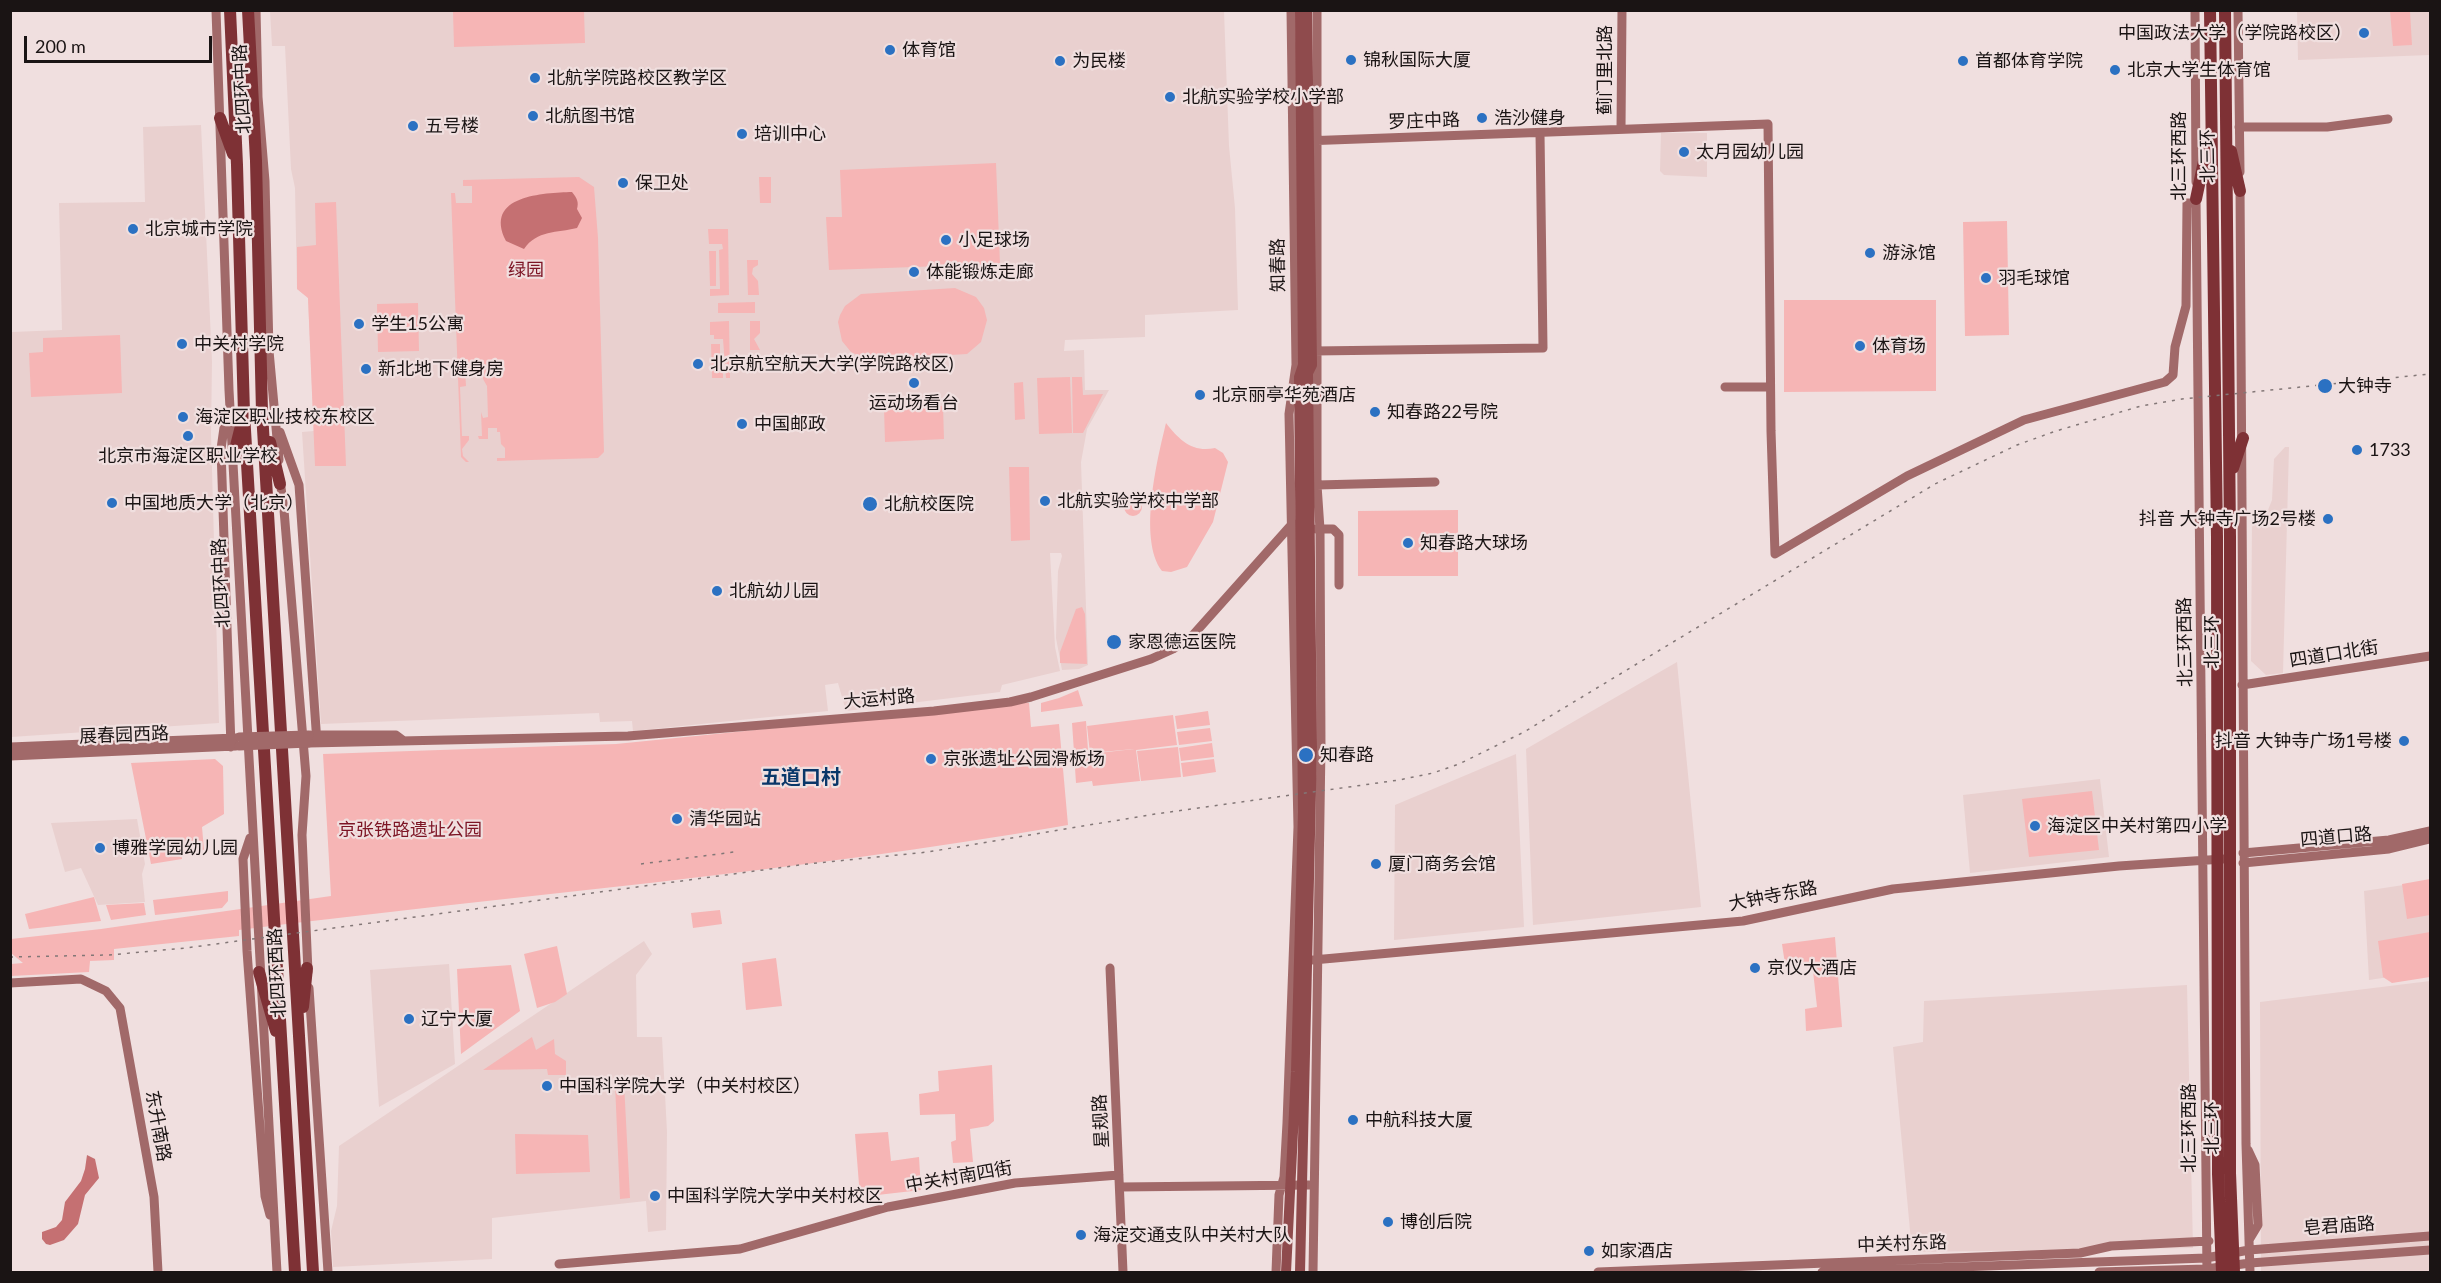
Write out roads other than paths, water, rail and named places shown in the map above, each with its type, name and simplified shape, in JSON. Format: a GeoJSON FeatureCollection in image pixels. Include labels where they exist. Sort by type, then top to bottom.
{"type":"FeatureCollection","features":[{"type":"Feature","properties":{"kind":"highway","name":"北四环中路"},"geometry":{"type":"LineString","coordinates":[[230,10],[244,413],[260,672]]}},
{"type":"Feature","properties":{"kind":"highway","name":"北四环中路"},"geometry":{"type":"LineString","coordinates":[[248,10],[256,161],[262,412],[277,671]]}},
{"type":"Feature","properties":{"kind":"highway","name":"北三环"},"geometry":{"type":"LineString","coordinates":[[2210,13],[2223,538],[2218,1174],[2228,1271]]}},
{"type":"Feature","properties":{"kind":"highway","name":"北三环"},"geometry":{"type":"LineString","coordinates":[[2223,538],[2229,478],[2225,13]]}},
{"type":"Feature","properties":{"kind":"highway"},"geometry":{"type":"LineString","coordinates":[[256,161],[258,97]]}},
{"type":"Feature","properties":{"kind":"highway"},"geometry":{"type":"LineString","coordinates":[[220,118],[237,165]]}},
{"type":"Feature","properties":{"kind":"highway"},"geometry":{"type":"LineString","coordinates":[[2196,201],[2212,126]]}},
{"type":"Feature","properties":{"kind":"highway"},"geometry":{"type":"LineString","coordinates":[[2226,126],[2240,191]]}},
{"type":"Feature","properties":{"kind":"highway"},"geometry":{"type":"LineString","coordinates":[[262,412],[280,484]]}},
{"type":"Feature","properties":{"kind":"highway"},"geometry":{"type":"LineString","coordinates":[[233,458],[244,413]]}},
{"type":"Feature","properties":{"kind":"highway"},"geometry":{"type":"LineString","coordinates":[[2229,478],[2243,438]]}},
{"type":"Feature","properties":{"kind":"highway","name":"北四环西路"},"geometry":{"type":"LineString","coordinates":[[277,671],[314,1272]]}},
{"type":"Feature","properties":{"kind":"highway","name":"北四环西路"},"geometry":{"type":"LineString","coordinates":[[260,672],[295,1272]]}},
{"type":"Feature","properties":{"kind":"highway"},"geometry":{"type":"LineString","coordinates":[[300,1044],[307,968]]}},
{"type":"Feature","properties":{"kind":"highway"},"geometry":{"type":"LineString","coordinates":[[259,972],[283,1054]]}},
{"type":"Feature","properties":{"kind":"main road","name":"知春路"},"geometry":{"type":"LineString","coordinates":[[1300,10],[1310,141],[1297,522],[1304,761],[1300,1272]]}},
{"type":"Feature","properties":{"kind":"main road","name":"知春路"},"geometry":{"type":"LineString","coordinates":[[1286,1272],[1286,1185],[1293,1134],[1304,960],[1312,747],[1315,529],[1308,373],[1315,350],[1307,10]]}},
{"type":"Feature","properties":{"kind":"street","name":"北四环中路"},"geometry":{"type":"LineString","coordinates":[[216,10],[228,390],[252,830]]}},
{"type":"Feature","properties":{"kind":"street","name":"北四环中路"},"geometry":{"type":"LineString","coordinates":[[256,10],[258,97],[265,182],[268,351],[306,776]]}},
{"type":"Feature","properties":{"kind":"street","name":"知春路"},"geometry":{"type":"LineString","coordinates":[[1291,10],[1296,365],[1288,414],[1297,522]]}},
{"type":"Feature","properties":{"kind":"street","name":"知春路"},"geometry":{"type":"LineString","coordinates":[[1310,141],[1317,10]]}},
{"type":"Feature","properties":{"kind":"street","name":"蓟门里北路"},"geometry":{"type":"LineString","coordinates":[[1621,129],[1622,10]]}},
{"type":"Feature","properties":{"kind":"street","name":"北三环西路"},"geometry":{"type":"LineString","coordinates":[[2195,10],[2206,1271]]}},
{"type":"Feature","properties":{"kind":"street"},"geometry":{"type":"LineString","coordinates":[[2238,10],[2243,438],[2242,777],[2246,1144],[2255,1165],[2258,1225],[2249,1245],[2254,1268]]}},
{"type":"Feature","properties":{"kind":"street"},"geometry":{"type":"LineString","coordinates":[[2239,127],[2327,127],[2388,119]]}},
{"type":"Feature","properties":{"kind":"street","name":"罗庄中路"},"geometry":{"type":"LineString","coordinates":[[1310,141],[1768,124],[1770,387]]}},
{"type":"Feature","properties":{"kind":"street"},"geometry":{"type":"LineString","coordinates":[[1315,350],[1543,348],[1540,133]]}},
{"type":"Feature","properties":{"kind":"street"},"geometry":{"type":"LineString","coordinates":[[1725,387],[1770,387],[1775,554],[1906,476],[2024,420],[2164,381],[2174,375],[2175,347],[2186,306],[2187,203],[2196,201]]}},
{"type":"Feature","properties":{"kind":"street","name":"知春路"},"geometry":{"type":"LineString","coordinates":[[1315,350],[1317,484],[1315,529]]}},
{"type":"Feature","properties":{"kind":"street"},"geometry":{"type":"LineString","coordinates":[[228,390],[221,449],[235,742]]}},
{"type":"Feature","properties":{"kind":"street"},"geometry":{"type":"LineString","coordinates":[[276,421],[299,485],[313,739]]}},
{"type":"Feature","properties":{"kind":"street"},"geometry":{"type":"LineString","coordinates":[[1317,484],[1435,482]]}},
{"type":"Feature","properties":{"kind":"street","name":"大运村路"},"geometry":{"type":"LineString","coordinates":[[235,742],[396,735],[404,741],[627,736],[934,711],[1024,699],[1151,659],[1173,649],[1193,635],[1297,522]]}},
{"type":"Feature","properties":{"kind":"street"},"geometry":{"type":"LineString","coordinates":[[1315,529],[1333,529],[1339,535],[1339,585]]}},
{"type":"Feature","properties":{"kind":"street","name":"四道口北街"},"geometry":{"type":"LineString","coordinates":[[2242,685],[2430,656]]}},
{"type":"Feature","properties":{"kind":"street","name":"展春园西路"},"geometry":{"type":"LineString","coordinates":[[10,747],[235,742]]}},
{"type":"Feature","properties":{"kind":"street","name":"展春园西路"},"geometry":{"type":"LineString","coordinates":[[10,756],[235,742]]}},
{"type":"Feature","properties":{"kind":"street","name":"北四环西路"},"geometry":{"type":"LineString","coordinates":[[306,776],[302,836],[307,968],[328,1272]]}},
{"type":"Feature","properties":{"kind":"street"},"geometry":{"type":"LineString","coordinates":[[2203,777],[2242,777]]}},
{"type":"Feature","properties":{"kind":"street"},"geometry":{"type":"LineString","coordinates":[[252,830],[243,859],[247,951],[265,1196],[275,1229]]}},
{"type":"Feature","properties":{"kind":"street","name":"北四环西路"},"geometry":{"type":"LineString","coordinates":[[252,830],[277,1272]]}},
{"type":"Feature","properties":{"kind":"street","name":"四道口路"},"geometry":{"type":"LineString","coordinates":[[2243,858],[2381,841],[2430,831]]}},
{"type":"Feature","properties":{"kind":"street","name":"四道口路"},"geometry":{"type":"LineString","coordinates":[[2243,858],[2389,849],[2430,839]]}},
{"type":"Feature","properties":{"kind":"street","name":"大钟寺东路"},"geometry":{"type":"LineString","coordinates":[[1304,960],[1743,921],[1893,889],[2243,858]]}},
{"type":"Feature","properties":{"kind":"street"},"geometry":{"type":"LineString","coordinates":[[2204,934],[2244,934]]}},
{"type":"Feature","properties":{"kind":"street","name":"知春路"},"geometry":{"type":"LineString","coordinates":[[1276,1272],[1279,1195],[1286,1185],[1287,1123],[1304,960]]}},
{"type":"Feature","properties":{"kind":"street","name":"知春路"},"geometry":{"type":"LineString","coordinates":[[1304,960],[1314,1185],[1313,1272]]}},
{"type":"Feature","properties":{"kind":"street","name":"星规路"},"geometry":{"type":"LineString","coordinates":[[1110,968],[1123,1272]]}},
{"type":"Feature","properties":{"kind":"street","name":"东升南路"},"geometry":{"type":"LineString","coordinates":[[10,983],[81,980],[106,991],[120,1008],[154,1197],[158,1272]]}},
{"type":"Feature","properties":{"kind":"street"},"geometry":{"type":"LineString","coordinates":[[1287,1123],[1293,1134]]}},
{"type":"Feature","properties":{"kind":"street","name":"中关村南四街"},"geometry":{"type":"LineString","coordinates":[[560,1264],[740,1249],[888,1207],[1015,1182],[1119,1175]]}},
{"type":"Feature","properties":{"kind":"street"},"geometry":{"type":"LineString","coordinates":[[1120,1187],[1314,1185]]}},
{"type":"Feature","properties":{"kind":"street","name":"皂君庙路"},"geometry":{"type":"LineString","coordinates":[[2249,1245],[2430,1236]]}},
{"type":"Feature","properties":{"kind":"street"},"geometry":{"type":"LineString","coordinates":[[2226,1241],[2228,1271]]}},
{"type":"Feature","properties":{"kind":"street","name":"中关村东路"},"geometry":{"type":"LineString","coordinates":[[1598,1272],[2080,1253],[2111,1246],[2226,1241],[2249,1245]]}},
{"type":"Feature","properties":{"kind":"street","name":"中关村东路"},"geometry":{"type":"LineString","coordinates":[[1822,1272],[2206,1258],[2227,1254],[2249,1245]]}},
{"type":"Feature","properties":{"kind":"street","name":"皂君庙路"},"geometry":{"type":"LineString","coordinates":[[2206,1271],[2228,1271],[2430,1250]]}},
{"type":"Feature","properties":{"kind":"street"},"geometry":{"type":"LineString","coordinates":[[2099,1272],[2206,1271]]}},
{"type":"Feature","properties":{"kind":"railway"},"geometry":{"type":"LineString","coordinates":[[10,957],[109,955],[186,948],[807,864],[928,852],[1155,814],[1399,780],[1433,773],[1459,764],[1524,732],[1935,484],[2017,445],[2141,406],[2182,399],[2430,374]]}},
{"type":"Feature","properties":{"kind":"railway"},"geometry":{"type":"LineString","coordinates":[[641,864],[734,852]]}},
{"type":"Feature","properties":{"kind":"place","name":"中国政法大学（学院路校区）"},"geometry":{"type":"Point","coordinates":[2364,33]}},
{"type":"Feature","properties":{"kind":"place","name":"体育馆"},"geometry":{"type":"Point","coordinates":[890,50]}},
{"type":"Feature","properties":{"kind":"place","name":"锦秋国际大厦"},"geometry":{"type":"Point","coordinates":[1351,60]}},
{"type":"Feature","properties":{"kind":"place","name":"为民楼"},"geometry":{"type":"Point","coordinates":[1060,61]}},
{"type":"Feature","properties":{"kind":"place","name":"首都体育学院"},"geometry":{"type":"Point","coordinates":[1963,61]}},
{"type":"Feature","properties":{"kind":"place","name":"北京大学生体育馆"},"geometry":{"type":"Point","coordinates":[2115,70]}},
{"type":"Feature","properties":{"kind":"place","name":"北航学院路校区教学区"},"geometry":{"type":"Point","coordinates":[535,78]}},
{"type":"Feature","properties":{"kind":"place","name":"北航实验学校小学部"},"geometry":{"type":"Point","coordinates":[1170,97]}},
{"type":"Feature","properties":{"kind":"place","name":"北航图书馆"},"geometry":{"type":"Point","coordinates":[533,116]}},
{"type":"Feature","properties":{"kind":"place","name":"浩沙健身"},"geometry":{"type":"Point","coordinates":[1482,118]}},
{"type":"Feature","properties":{"kind":"place","name":"五号楼"},"geometry":{"type":"Point","coordinates":[413,126]}},
{"type":"Feature","properties":{"kind":"place","name":"培训中心"},"geometry":{"type":"Point","coordinates":[742,134]}},
{"type":"Feature","properties":{"kind":"place","name":"太月园幼儿园"},"geometry":{"type":"Point","coordinates":[1684,152]}},
{"type":"Feature","properties":{"kind":"place","name":"保卫处"},"geometry":{"type":"Point","coordinates":[623,183]}},
{"type":"Feature","properties":{"kind":"place","name":"北京城市学院"},"geometry":{"type":"Point","coordinates":[133,229]}},
{"type":"Feature","properties":{"kind":"place","name":"小足球场"},"geometry":{"type":"Point","coordinates":[946,240]}},
{"type":"Feature","properties":{"kind":"place","name":"游泳馆"},"geometry":{"type":"Point","coordinates":[1870,253]}},
{"type":"Feature","properties":{"kind":"place","name":"体能锻炼走廊"},"geometry":{"type":"Point","coordinates":[914,272]}},
{"type":"Feature","properties":{"kind":"place","name":"羽毛球馆"},"geometry":{"type":"Point","coordinates":[1986,278]}},
{"type":"Feature","properties":{"kind":"place","name":"学生15公寓"},"geometry":{"type":"Point","coordinates":[359,324]}},
{"type":"Feature","properties":{"kind":"place","name":"中关村学院"},"geometry":{"type":"Point","coordinates":[182,344]}},
{"type":"Feature","properties":{"kind":"place","name":"体育场"},"geometry":{"type":"Point","coordinates":[1860,346]}},
{"type":"Feature","properties":{"kind":"place","name":"北京航空航天大学(学院路校区)"},"geometry":{"type":"Point","coordinates":[698,364]}},
{"type":"Feature","properties":{"kind":"place","name":"新北地下健身房"},"geometry":{"type":"Point","coordinates":[366,369]}},
{"type":"Feature","properties":{"kind":"place","name":"运动场看台"},"geometry":{"type":"Point","coordinates":[914,383]}},
{"type":"Feature","properties":{"kind":"place","name":"大钟寺"},"geometry":{"type":"Point","coordinates":[2325,386]}},
{"type":"Feature","properties":{"kind":"place","name":"北京丽亭华苑酒店"},"geometry":{"type":"Point","coordinates":[1200,395]}},
{"type":"Feature","properties":{"kind":"place","name":"知春路22号院"},"geometry":{"type":"Point","coordinates":[1375,412]}},
{"type":"Feature","properties":{"kind":"place","name":"海淀区职业技校东校区"},"geometry":{"type":"Point","coordinates":[183,417]}},
{"type":"Feature","properties":{"kind":"place","name":"中国邮政"},"geometry":{"type":"Point","coordinates":[742,424]}},
{"type":"Feature","properties":{"kind":"place","name":"北京市海淀区职业学校"},"geometry":{"type":"Point","coordinates":[188,436]}},
{"type":"Feature","properties":{"kind":"place","name":"1733"},"geometry":{"type":"Point","coordinates":[2357,450]}},
{"type":"Feature","properties":{"kind":"place","name":"北航实验学校中学部"},"geometry":{"type":"Point","coordinates":[1045,501]}},
{"type":"Feature","properties":{"kind":"place","name":"中国地质大学（北京）"},"geometry":{"type":"Point","coordinates":[112,503]}},
{"type":"Feature","properties":{"kind":"place","name":"北航校医院"},"geometry":{"type":"Point","coordinates":[870,504]}},
{"type":"Feature","properties":{"kind":"place","name":"抖音 大钟寺广场2号楼"},"geometry":{"type":"Point","coordinates":[2328,519]}},
{"type":"Feature","properties":{"kind":"place","name":"知春路大球场"},"geometry":{"type":"Point","coordinates":[1408,543]}},
{"type":"Feature","properties":{"kind":"place","name":"北航幼儿园"},"geometry":{"type":"Point","coordinates":[717,591]}},
{"type":"Feature","properties":{"kind":"place","name":"家恩德运医院"},"geometry":{"type":"Point","coordinates":[1114,642]}},
{"type":"Feature","properties":{"kind":"place","name":"抖音 大钟寺广场1号楼"},"geometry":{"type":"Point","coordinates":[2404,741]}},
{"type":"Feature","properties":{"kind":"place","name":"知春路"},"geometry":{"type":"Point","coordinates":[1306,755]}},
{"type":"Feature","properties":{"kind":"place","name":"京张遗址公园滑板场"},"geometry":{"type":"Point","coordinates":[931,759]}},
{"type":"Feature","properties":{"kind":"place","name":"清华园站"},"geometry":{"type":"Point","coordinates":[677,819]}},
{"type":"Feature","properties":{"kind":"place","name":"海淀区中关村第四小学"},"geometry":{"type":"Point","coordinates":[2035,826]}},
{"type":"Feature","properties":{"kind":"place","name":"博雅学园幼儿园"},"geometry":{"type":"Point","coordinates":[100,848]}},
{"type":"Feature","properties":{"kind":"place","name":"厦门商务会馆"},"geometry":{"type":"Point","coordinates":[1376,864]}},
{"type":"Feature","properties":{"kind":"place","name":"京仪大酒店"},"geometry":{"type":"Point","coordinates":[1755,968]}},
{"type":"Feature","properties":{"kind":"place","name":"辽宁大厦"},"geometry":{"type":"Point","coordinates":[409,1019]}},
{"type":"Feature","properties":{"kind":"place","name":"中国科学院大学（中关村校区）"},"geometry":{"type":"Point","coordinates":[547,1086]}},
{"type":"Feature","properties":{"kind":"place","name":"中航科技大厦"},"geometry":{"type":"Point","coordinates":[1353,1120]}},
{"type":"Feature","properties":{"kind":"place","name":"中国科学院大学中关村校区"},"geometry":{"type":"Point","coordinates":[655,1196]}},
{"type":"Feature","properties":{"kind":"place","name":"博创后院"},"geometry":{"type":"Point","coordinates":[1388,1222]}},
{"type":"Feature","properties":{"kind":"place","name":"海淀交通支队中关村大队"},"geometry":{"type":"Point","coordinates":[1081,1235]}},
{"type":"Feature","properties":{"kind":"place","name":"如家酒店"},"geometry":{"type":"Point","coordinates":[1589,1251]}},
{"type":"Feature","properties":{"kind":"district","name":"五道口村"},"geometry":{"type":"Point","coordinates":[801,778]}},
{"type":"Feature","properties":{"kind":"park label","name":"绿园"},"geometry":{"type":"Point","coordinates":[526,270]}},
{"type":"Feature","properties":{"kind":"park label","name":"京张铁路遗址公园"},"geometry":{"type":"Point","coordinates":[410,830]}}]}
